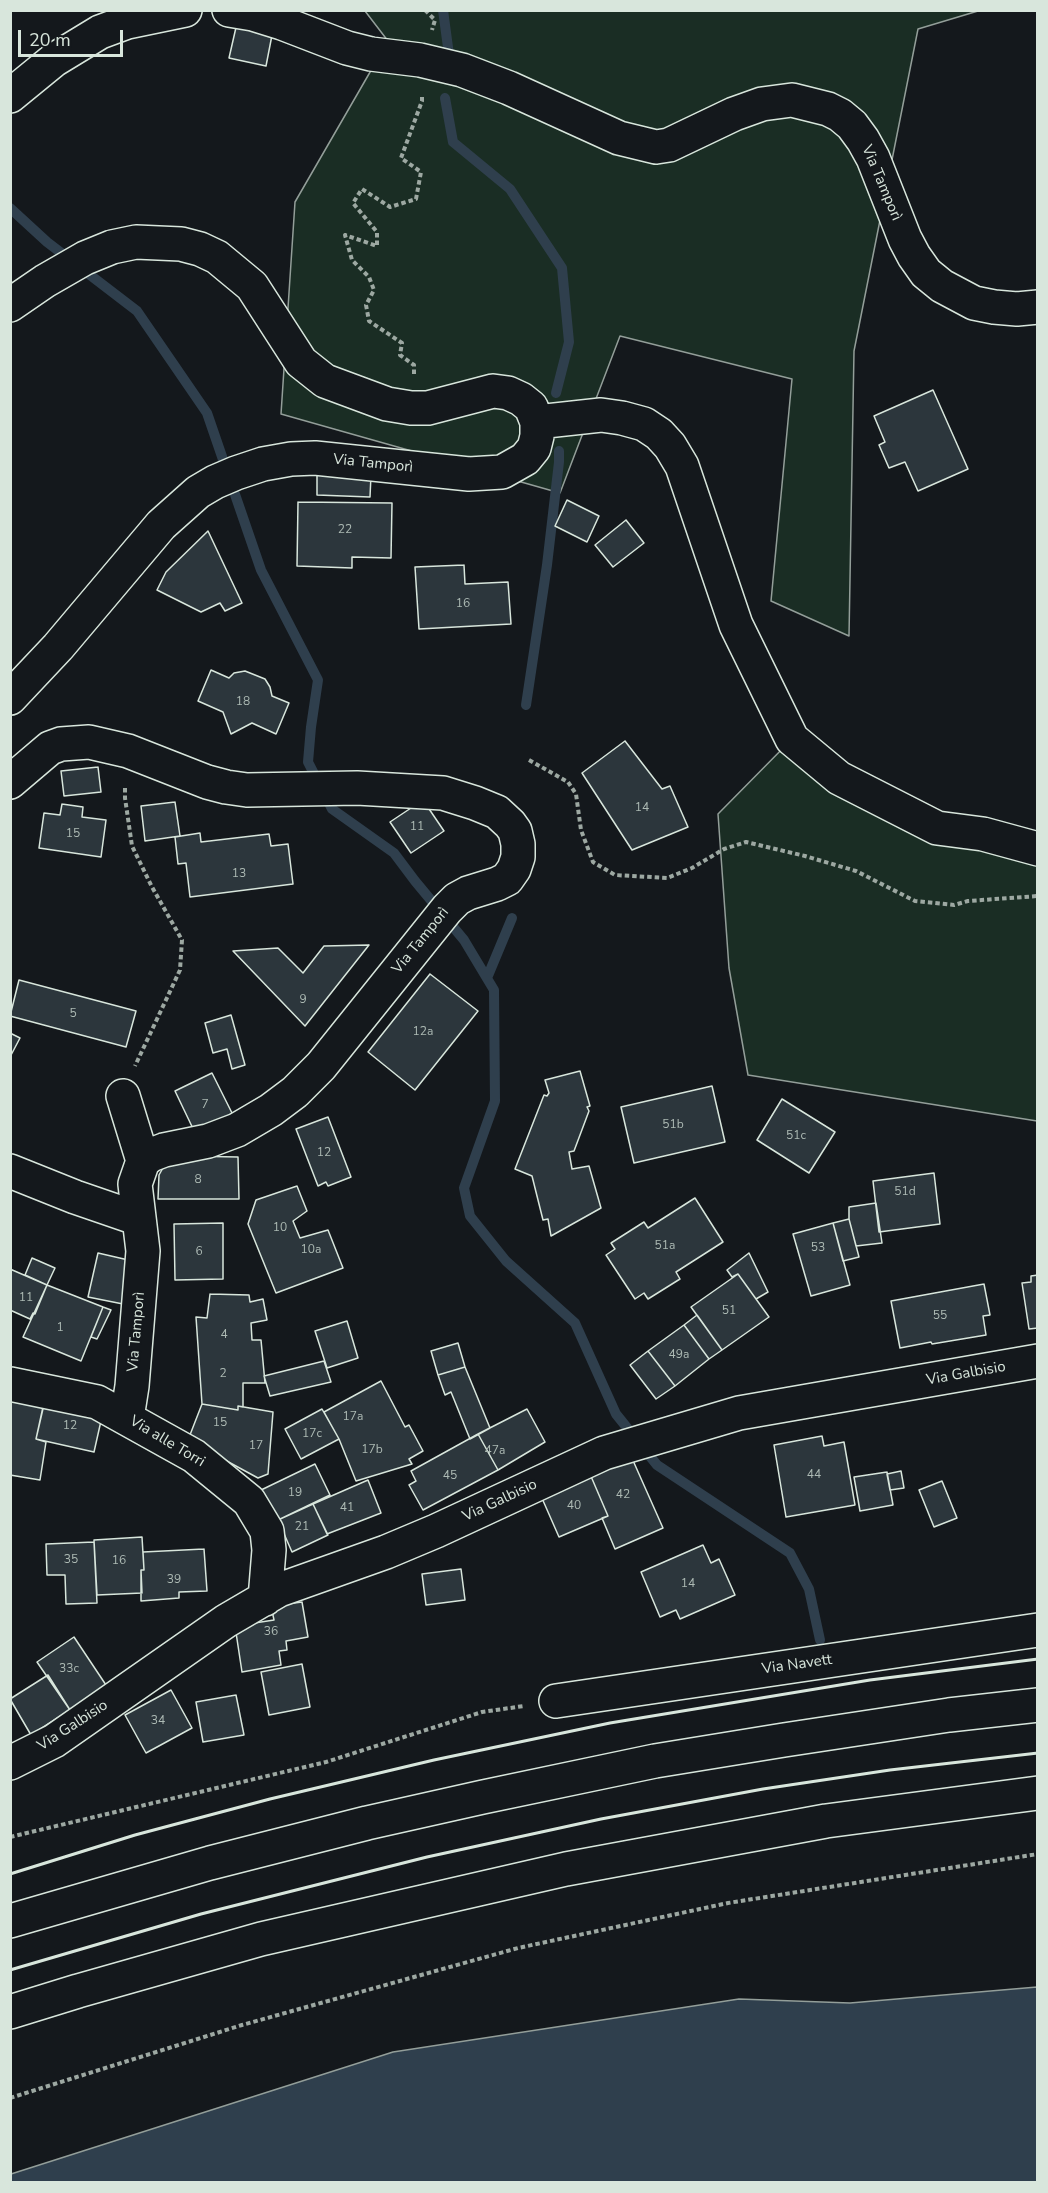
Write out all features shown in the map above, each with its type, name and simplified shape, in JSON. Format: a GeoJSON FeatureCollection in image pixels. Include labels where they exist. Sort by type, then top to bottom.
{"type":"FeatureCollection","features":[{"type":"Feature","properties":{"kind":"main road"},"geometry":{"type":"LineString","coordinates":[[10,96],[54,60],[100,32],[127,22],[185,10]]}},
{"type":"Feature","properties":{"kind":"main road","name":"Via Tamporì"},"geometry":{"type":"LineString","coordinates":[[230,10],[282,23],[347,48],[371,54],[420,60],[462,70],[619,138],[656,147],[669,145],[734,114],[762,104],[792,100],[828,109],[852,125],[863,140],[873,158],[904,239],[926,273],[942,286],[974,303],[1017,309],[1038,307]]}},
{"type":"Feature","properties":{"kind":"main road"},"geometry":{"type":"LineString","coordinates":[[10,305],[76,263],[112,247],[136,242],[181,244],[201,249],[225,263],[252,286],[301,362],[325,381],[387,404],[411,408],[428,408],[479,393],[494,391],[521,399],[531,407],[537,422],[601,415],[644,424],[659,434],[670,446],[682,466],[736,625],[792,739],[839,778],[937,828],[983,834],[1038,849]]}},
{"type":"Feature","properties":{"kind":"main road","name":"Via Tamporì"},"geometry":{"type":"LineString","coordinates":[[10,698],[58,647],[161,525],[190,499],[225,477],[263,464],[315,458],[469,474],[502,472],[513,468],[525,459],[534,448],[537,422]]}},
{"type":"Feature","properties":{"kind":"main road","name":"Via Tamporì"},"geometry":{"type":"LineString","coordinates":[[10,782],[50,748],[61,744],[89,742],[128,751],[207,782],[226,787],[247,790],[320,788],[443,793],[475,802],[497,813],[515,831],[518,844],[518,857],[510,876],[497,884],[457,899],[440,917],[321,1066],[295,1092],[271,1110],[237,1130],[208,1141],[158,1152],[143,1161],[135,1184],[143,1251],[133,1376],[127,1418]]}},
{"type":"Feature","properties":{"kind":"main road"},"geometry":{"type":"LineString","coordinates":[[123,1096],[143,1161]]}},
{"type":"Feature","properties":{"kind":"main road"},"geometry":{"type":"LineString","coordinates":[[10,1171],[139,1219]]}},
{"type":"Feature","properties":{"kind":"main road","name":"Via Galbisio"},"geometry":{"type":"LineString","coordinates":[[10,1763],[54,1741],[226,1621],[279,1590],[386,1552],[436,1531],[604,1453],[739,1413],[1038,1361]]}},
{"type":"Feature","properties":{"kind":"main road","name":"Via alle Torri"},"geometry":{"type":"LineString","coordinates":[[10,1384],[97,1402],[194,1456],[249,1501],[267,1531],[269,1550],[265,1599]]}},
{"type":"Feature","properties":{"kind":"main road","name":"Via Navett"},"geometry":{"type":"LineString","coordinates":[[556,1701],[1038,1630]]}},
{"type":"Feature","properties":{"kind":"main road"},"geometry":{"type":"LineString","coordinates":[[10,1921],[210,1863],[367,1823],[483,1797],[656,1761],[784,1740],[949,1715],[1038,1706]]}},
{"type":"Feature","properties":{"kind":"main road"},"geometry":{"type":"LineString","coordinates":[[10,2012],[261,1939],[566,1869],[826,1821],[1038,1793]]}},
{"type":"Feature","properties":{"kind":"path"},"geometry":{"type":"LineString","coordinates":[[406,380],[414,376],[414,365],[400,355],[402,343],[369,321],[366,305],[374,290],[369,277],[352,260],[345,235],[377,246],[377,232],[353,203],[362,189],[390,207],[416,199],[421,171],[401,158],[422,102],[420,60],[435,20],[425,10]]}},
{"type":"Feature","properties":{"kind":"path"},"geometry":{"type":"LineString","coordinates":[[123,1096],[142,1047],[180,970],[182,940],[132,846],[125,798],[128,751]]}},
{"type":"Feature","properties":{"kind":"path"},"geometry":{"type":"LineString","coordinates":[[529,760],[568,782],[576,795],[581,830],[593,862],[615,875],[668,879],[724,849],[746,843],[805,856],[856,871],[915,901],[954,905],[968,901],[1038,896]]}},
{"type":"Feature","properties":{"kind":"path"},"geometry":{"type":"LineString","coordinates":[[10,1837],[326,1762],[482,1712],[556,1701]]}},
{"type":"Feature","properties":{"kind":"path"},"geometry":{"type":"LineString","coordinates":[[10,2098],[242,2025],[518,1948],[728,1903],[1038,1854]]}},
{"type":"Feature","properties":{"kind":"green space"},"geometry":{"type":"Polygon","coordinates":[[[365,11],[978,11],[918,29],[854,351],[849,636],[771,601],[792,379],[620,336],[560,493],[281,414],[295,202],[388,41],[365,11]]]}},
{"type":"Feature","properties":{"kind":"green space"},"geometry":{"type":"Polygon","coordinates":[[[792,739],[839,778],[1037,849],[1037,1121],[748,1075],[729,968],[718,814],[792,739]]]}},
{"type":"Feature","properties":{"kind":"water"},"geometry":{"type":"Polygon","coordinates":[[[1037,1987],[1037,2182],[11,2182],[11,2174],[393,2052],[739,1999],[850,2003],[1037,1987]]]}},
{"type":"Feature","properties":{"kind":"building"},"geometry":{"type":"Polygon","coordinates":[[[237,23],[273,30],[266,66],[229,58],[237,23]]]}},
{"type":"Feature","properties":{"kind":"building"},"geometry":{"type":"Polygon","coordinates":[[[933,390],[968,469],[918,491],[905,462],[889,468],[879,445],[885,442],[874,416],[933,390]]]}},
{"type":"Feature","properties":{"kind":"building"},"geometry":{"type":"Polygon","coordinates":[[[317,474],[371,475],[370,497],[317,495],[317,474]]]}},
{"type":"Feature","properties":{"kind":"building"},"geometry":{"type":"Polygon","coordinates":[[[567,500],[599,516],[587,542],[555,526],[567,500]]]}},
{"type":"Feature","properties":{"kind":"building"},"geometry":{"type":"Polygon","coordinates":[[[298,502],[392,503],[391,558],[352,557],[352,568],[297,566],[298,502]]]}},
{"type":"Feature","properties":{"kind":"building"},"geometry":{"type":"Polygon","coordinates":[[[626,520],[644,543],[613,567],[595,545],[626,520]]]}},
{"type":"Feature","properties":{"kind":"building"},"geometry":{"type":"Polygon","coordinates":[[[208,531],[242,603],[225,611],[220,603],[201,612],[157,590],[166,572],[208,531]]]}},
{"type":"Feature","properties":{"kind":"building"},"geometry":{"type":"Polygon","coordinates":[[[464,565],[465,584],[508,582],[511,624],[419,629],[415,567],[464,565]]]}},
{"type":"Feature","properties":{"kind":"building"},"geometry":{"type":"Polygon","coordinates":[[[211,670],[229,678],[234,673],[245,671],[265,679],[272,696],[289,703],[276,734],[252,723],[231,734],[223,712],[198,701],[211,670]]]}},
{"type":"Feature","properties":{"kind":"building"},"geometry":{"type":"Polygon","coordinates":[[[625,741],[662,789],[670,786],[688,827],[632,850],[582,773],[625,741]]]}},
{"type":"Feature","properties":{"kind":"building"},"geometry":{"type":"Polygon","coordinates":[[[98,767],[101,792],[64,796],[61,771],[98,767]]]}},
{"type":"Feature","properties":{"kind":"building"},"geometry":{"type":"Polygon","coordinates":[[[423,800],[444,831],[411,853],[390,822],[423,800]]]}},
{"type":"Feature","properties":{"kind":"building"},"geometry":{"type":"Polygon","coordinates":[[[175,802],[180,836],[145,841],[141,806],[175,802]]]}},
{"type":"Feature","properties":{"kind":"building"},"geometry":{"type":"Polygon","coordinates":[[[62,804],[83,807],[82,817],[106,820],[101,857],[39,848],[44,813],[60,815],[62,804]]]}},
{"type":"Feature","properties":{"kind":"building"},"geometry":{"type":"Polygon","coordinates":[[[200,833],[201,842],[269,834],[271,846],[288,844],[293,884],[190,897],[186,863],[178,864],[175,837],[200,833]]]}},
{"type":"Feature","properties":{"kind":"building"},"geometry":{"type":"Polygon","coordinates":[[[369,945],[305,1026],[233,951],[278,948],[303,973],[324,946],[369,945]]]}},
{"type":"Feature","properties":{"kind":"building"},"geometry":{"type":"Polygon","coordinates":[[[430,974],[478,1011],[415,1090],[368,1052],[430,974]]]}},
{"type":"Feature","properties":{"kind":"building"},"geometry":{"type":"Polygon","coordinates":[[[19,980],[136,1011],[126,1047],[10,1016],[19,980]]]}},
{"type":"Feature","properties":{"kind":"building"},"geometry":{"type":"Polygon","coordinates":[[[231,1015],[245,1065],[232,1069],[227,1049],[213,1053],[205,1023],[231,1015]]]}},
{"type":"Feature","properties":{"kind":"building"},"geometry":{"type":"Polygon","coordinates":[[[10,1033],[20,1038],[10,1057],[10,1033]]]}},
{"type":"Feature","properties":{"kind":"building"},"geometry":{"type":"Polygon","coordinates":[[[580,1071],[590,1106],[587,1107],[589,1111],[574,1151],[569,1152],[572,1169],[589,1166],[601,1208],[551,1236],[548,1219],[543,1220],[532,1176],[515,1169],[544,1095],[547,1096],[549,1093],[545,1080],[580,1071]]]}},
{"type":"Feature","properties":{"kind":"building"},"geometry":{"type":"Polygon","coordinates":[[[212,1073],[235,1119],[197,1137],[175,1091],[212,1073]]]}},
{"type":"Feature","properties":{"kind":"building"},"geometry":{"type":"Polygon","coordinates":[[[712,1086],[725,1142],[634,1163],[621,1107],[712,1086]]]}},
{"type":"Feature","properties":{"kind":"building"},"geometry":{"type":"Polygon","coordinates":[[[782,1099],[835,1132],[809,1173],[757,1140],[782,1099]]]}},
{"type":"Feature","properties":{"kind":"building"},"geometry":{"type":"Polygon","coordinates":[[[328,1117],[351,1177],[328,1186],[326,1182],[318,1186],[296,1129],[328,1117]]]}},
{"type":"Feature","properties":{"kind":"building"},"geometry":{"type":"Polygon","coordinates":[[[185,1156],[238,1157],[239,1199],[158,1199],[159,1175],[164,1166],[185,1156]]]}},
{"type":"Feature","properties":{"kind":"building"},"geometry":{"type":"Polygon","coordinates":[[[934,1173],[940,1224],[879,1232],[873,1181],[934,1173]]]}},
{"type":"Feature","properties":{"kind":"building"},"geometry":{"type":"Polygon","coordinates":[[[297,1186],[307,1211],[293,1221],[300,1238],[328,1230],[343,1268],[276,1293],[248,1224],[256,1200],[297,1186]]]}},
{"type":"Feature","properties":{"kind":"building"},"geometry":{"type":"Polygon","coordinates":[[[695,1198],[723,1242],[676,1272],[680,1279],[648,1299],[644,1293],[635,1299],[606,1255],[615,1249],[611,1243],[644,1222],[648,1228],[695,1198]]]}},
{"type":"Feature","properties":{"kind":"building"},"geometry":{"type":"Polygon","coordinates":[[[876,1203],[882,1243],[856,1246],[849,1219],[849,1207],[876,1203]]]}},
{"type":"Feature","properties":{"kind":"building"},"geometry":{"type":"Polygon","coordinates":[[[849,1219],[859,1257],[843,1261],[833,1223],[849,1219]]]}},
{"type":"Feature","properties":{"kind":"building"},"geometry":{"type":"Polygon","coordinates":[[[223,1223],[223,1279],[175,1280],[174,1224],[223,1223]]]}},
{"type":"Feature","properties":{"kind":"building"},"geometry":{"type":"Polygon","coordinates":[[[833,1223],[850,1285],[811,1296],[793,1234],[833,1223]]]}},
{"type":"Feature","properties":{"kind":"building"},"geometry":{"type":"Polygon","coordinates":[[[98,1253],[137,1262],[128,1305],[88,1297],[98,1253]]]}},
{"type":"Feature","properties":{"kind":"building"},"geometry":{"type":"Polygon","coordinates":[[[749,1253],[768,1292],[756,1299],[738,1274],[732,1277],[727,1270],[749,1253]]]}},
{"type":"Feature","properties":{"kind":"building"},"geometry":{"type":"Polygon","coordinates":[[[32,1258],[55,1268],[47,1285],[25,1275],[32,1258]]]}},
{"type":"Feature","properties":{"kind":"building"},"geometry":{"type":"Polygon","coordinates":[[[10,1269],[47,1285],[35,1314],[33,1313],[30,1319],[10,1310],[10,1269]]]}},
{"type":"Feature","properties":{"kind":"building"},"geometry":{"type":"Polygon","coordinates":[[[738,1274],[769,1317],[722,1350],[691,1307],[738,1274]]]}},
{"type":"Feature","properties":{"kind":"building"},"geometry":{"type":"Polygon","coordinates":[[[1038,1275],[1038,1328],[1029,1329],[1022,1283],[1031,1282],[1031,1276],[1038,1275]]]}},
{"type":"Feature","properties":{"kind":"building"},"geometry":{"type":"Polygon","coordinates":[[[984,1284],[990,1315],[983,1316],[986,1335],[900,1348],[891,1301],[984,1284]]]}},
{"type":"Feature","properties":{"kind":"building"},"geometry":{"type":"Polygon","coordinates":[[[47,1285],[103,1307],[81,1361],[23,1337],[47,1285]]]}},
{"type":"Feature","properties":{"kind":"building"},"geometry":{"type":"Polygon","coordinates":[[[210,1294],[249,1295],[250,1302],[263,1299],[267,1320],[251,1323],[252,1340],[261,1340],[265,1383],[243,1383],[243,1407],[238,1406],[238,1410],[202,1404],[196,1317],[207,1318],[210,1294]]]}},
{"type":"Feature","properties":{"kind":"building"},"geometry":{"type":"Polygon","coordinates":[[[103,1307],[111,1310],[97,1339],[91,1337],[103,1307]]]}},
{"type":"Feature","properties":{"kind":"building"},"geometry":{"type":"Polygon","coordinates":[[[697,1315],[722,1350],[709,1359],[684,1325],[697,1315]]]}},
{"type":"Feature","properties":{"kind":"building"},"geometry":{"type":"Polygon","coordinates":[[[347,1321],[358,1358],[327,1368],[315,1331],[347,1321]]]}},
{"type":"Feature","properties":{"kind":"building"},"geometry":{"type":"Polygon","coordinates":[[[684,1325],[709,1359],[675,1386],[648,1351],[684,1325]]]}},
{"type":"Feature","properties":{"kind":"building"},"geometry":{"type":"Polygon","coordinates":[[[458,1343],[465,1367],[438,1375],[431,1351],[458,1343]]]}},
{"type":"Feature","properties":{"kind":"building"},"geometry":{"type":"Polygon","coordinates":[[[648,1351],[675,1386],[656,1399],[630,1365],[648,1351]]]}},
{"type":"Feature","properties":{"kind":"building"},"geometry":{"type":"Polygon","coordinates":[[[324,1361],[331,1382],[270,1396],[264,1376],[324,1361]]]}},
{"type":"Feature","properties":{"kind":"building"},"geometry":{"type":"Polygon","coordinates":[[[465,1367],[490,1428],[470,1439],[451,1392],[445,1395],[438,1375],[465,1367]]]}},
{"type":"Feature","properties":{"kind":"building"},"geometry":{"type":"Polygon","coordinates":[[[381,1381],[405,1427],[409,1425],[423,1451],[409,1459],[412,1464],[356,1481],[339,1439],[324,1412],[381,1381]]]}},
{"type":"Feature","properties":{"kind":"building"},"geometry":{"type":"Polygon","coordinates":[[[45,1400],[103,1412],[94,1452],[36,1439],[45,1400]]]}},
{"type":"Feature","properties":{"kind":"building"},"geometry":{"type":"Polygon","coordinates":[[[10,1401],[43,1407],[36,1439],[46,1442],[40,1480],[10,1475],[10,1401]]]}},
{"type":"Feature","properties":{"kind":"building"},"geometry":{"type":"Polygon","coordinates":[[[202,1404],[238,1410],[238,1406],[273,1412],[268,1474],[258,1478],[188,1440],[202,1404]]]}},
{"type":"Feature","properties":{"kind":"building"},"geometry":{"type":"Polygon","coordinates":[[[322,1409],[339,1439],[301,1459],[285,1429],[322,1409]]]}},
{"type":"Feature","properties":{"kind":"building"},"geometry":{"type":"Polygon","coordinates":[[[527,1409],[545,1442],[498,1470],[478,1434],[527,1409]]]}},
{"type":"Feature","properties":{"kind":"building"},"geometry":{"type":"Polygon","coordinates":[[[478,1434],[498,1470],[423,1510],[409,1485],[416,1481],[411,1471],[478,1434]]]}},
{"type":"Feature","properties":{"kind":"building"},"geometry":{"type":"Polygon","coordinates":[[[822,1436],[824,1446],[844,1442],[855,1505],[786,1517],[774,1445],[822,1436]]]}},
{"type":"Feature","properties":{"kind":"building"},"geometry":{"type":"Polygon","coordinates":[[[631,1456],[663,1528],[615,1549],[602,1518],[608,1516],[590,1474],[631,1456]]]}},
{"type":"Feature","properties":{"kind":"building"},"geometry":{"type":"Polygon","coordinates":[[[315,1464],[330,1495],[274,1522],[259,1491],[315,1464]]]}},
{"type":"Feature","properties":{"kind":"building"},"geometry":{"type":"Polygon","coordinates":[[[901,1471],[904,1488],[890,1490],[887,1474],[901,1471]]]}},
{"type":"Feature","properties":{"kind":"building"},"geometry":{"type":"Polygon","coordinates":[[[887,1472],[893,1505],[860,1511],[854,1477],[887,1472]]]}},
{"type":"Feature","properties":{"kind":"building"},"geometry":{"type":"Polygon","coordinates":[[[590,1474],[608,1516],[559,1537],[541,1496],[590,1474]]]}},
{"type":"Feature","properties":{"kind":"building"},"geometry":{"type":"Polygon","coordinates":[[[368,1480],[381,1513],[327,1534],[313,1504],[368,1480]]]}},
{"type":"Feature","properties":{"kind":"building"},"geometry":{"type":"Polygon","coordinates":[[[942,1481],[957,1518],[934,1527],[919,1490],[942,1481]]]}},
{"type":"Feature","properties":{"kind":"building"},"geometry":{"type":"Polygon","coordinates":[[[313,1504],[328,1535],[292,1552],[278,1520],[313,1504]]]}},
{"type":"Feature","properties":{"kind":"building"},"geometry":{"type":"Polygon","coordinates":[[[142,1537],[144,1570],[141,1570],[142,1593],[97,1595],[94,1540],[142,1537]]]}},
{"type":"Feature","properties":{"kind":"building"},"geometry":{"type":"Polygon","coordinates":[[[94,1542],[97,1603],[66,1604],[65,1575],[47,1575],[46,1544],[94,1542]]]}},
{"type":"Feature","properties":{"kind":"building"},"geometry":{"type":"Polygon","coordinates":[[[703,1545],[711,1563],[719,1559],[735,1595],[680,1619],[676,1610],[660,1617],[641,1572],[703,1545]]]}},
{"type":"Feature","properties":{"kind":"building"},"geometry":{"type":"Polygon","coordinates":[[[204,1549],[207,1591],[179,1592],[179,1598],[141,1601],[143,1552],[204,1549]]]}},
{"type":"Feature","properties":{"kind":"building"},"geometry":{"type":"Polygon","coordinates":[[[461,1569],[465,1600],[426,1605],[422,1574],[461,1569]]]}},
{"type":"Feature","properties":{"kind":"building"},"geometry":{"type":"Polygon","coordinates":[[[302,1602],[308,1637],[286,1641],[287,1650],[279,1651],[281,1665],[242,1672],[235,1626],[274,1620],[271,1606],[302,1602]]]}},
{"type":"Feature","properties":{"kind":"building"},"geometry":{"type":"Polygon","coordinates":[[[74,1637],[106,1685],[70,1710],[37,1662],[74,1637]]]}},
{"type":"Feature","properties":{"kind":"building"},"geometry":{"type":"Polygon","coordinates":[[[302,1664],[310,1707],[269,1715],[261,1672],[302,1664]]]}},
{"type":"Feature","properties":{"kind":"building"},"geometry":{"type":"Polygon","coordinates":[[[48,1675],[70,1710],[31,1735],[10,1699],[48,1675]]]}},
{"type":"Feature","properties":{"kind":"building"},"geometry":{"type":"Polygon","coordinates":[[[171,1690],[192,1728],[146,1753],[125,1715],[171,1690]]]}},
{"type":"Feature","properties":{"kind":"building"},"geometry":{"type":"Polygon","coordinates":[[[236,1695],[244,1735],[203,1742],[196,1702],[236,1695]]]}},
{"type":"Feature","properties":{"kind":"waterway"},"geometry":{"type":"LineString","coordinates":[[443,10],[449,55]]}},
{"type":"Feature","properties":{"kind":"waterway"},"geometry":{"type":"LineString","coordinates":[[445,98],[453,142],[510,189],[562,268],[569,342],[556,393]]}},
{"type":"Feature","properties":{"kind":"waterway"},"geometry":{"type":"LineString","coordinates":[[10,208],[47,242],[137,311],[207,413],[261,570],[318,680],[308,762],[332,809],[394,853],[464,940],[494,990],[495,1101],[464,1188],[470,1216],[506,1261],[575,1323],[616,1414],[657,1465],[790,1553],[809,1589],[820,1640]]}},
{"type":"Feature","properties":{"kind":"waterway"},"geometry":{"type":"LineString","coordinates":[[526,705],[547,565],[559,451]]}},
{"type":"Feature","properties":{"kind":"waterway"},"geometry":{"type":"LineString","coordinates":[[487,978],[512,918]]}},
{"type":"Feature","properties":{"kind":"wall"},"geometry":{"type":"LineString","coordinates":[[10,1874],[135,1835],[270,1799],[434,1760],[610,1723],[870,1680],[1038,1659]]}},
{"type":"Feature","properties":{"kind":"wall"},"geometry":{"type":"LineString","coordinates":[[10,1970],[201,1914],[427,1857],[601,1819],[763,1789],[890,1770],[1038,1753]]}}]}
